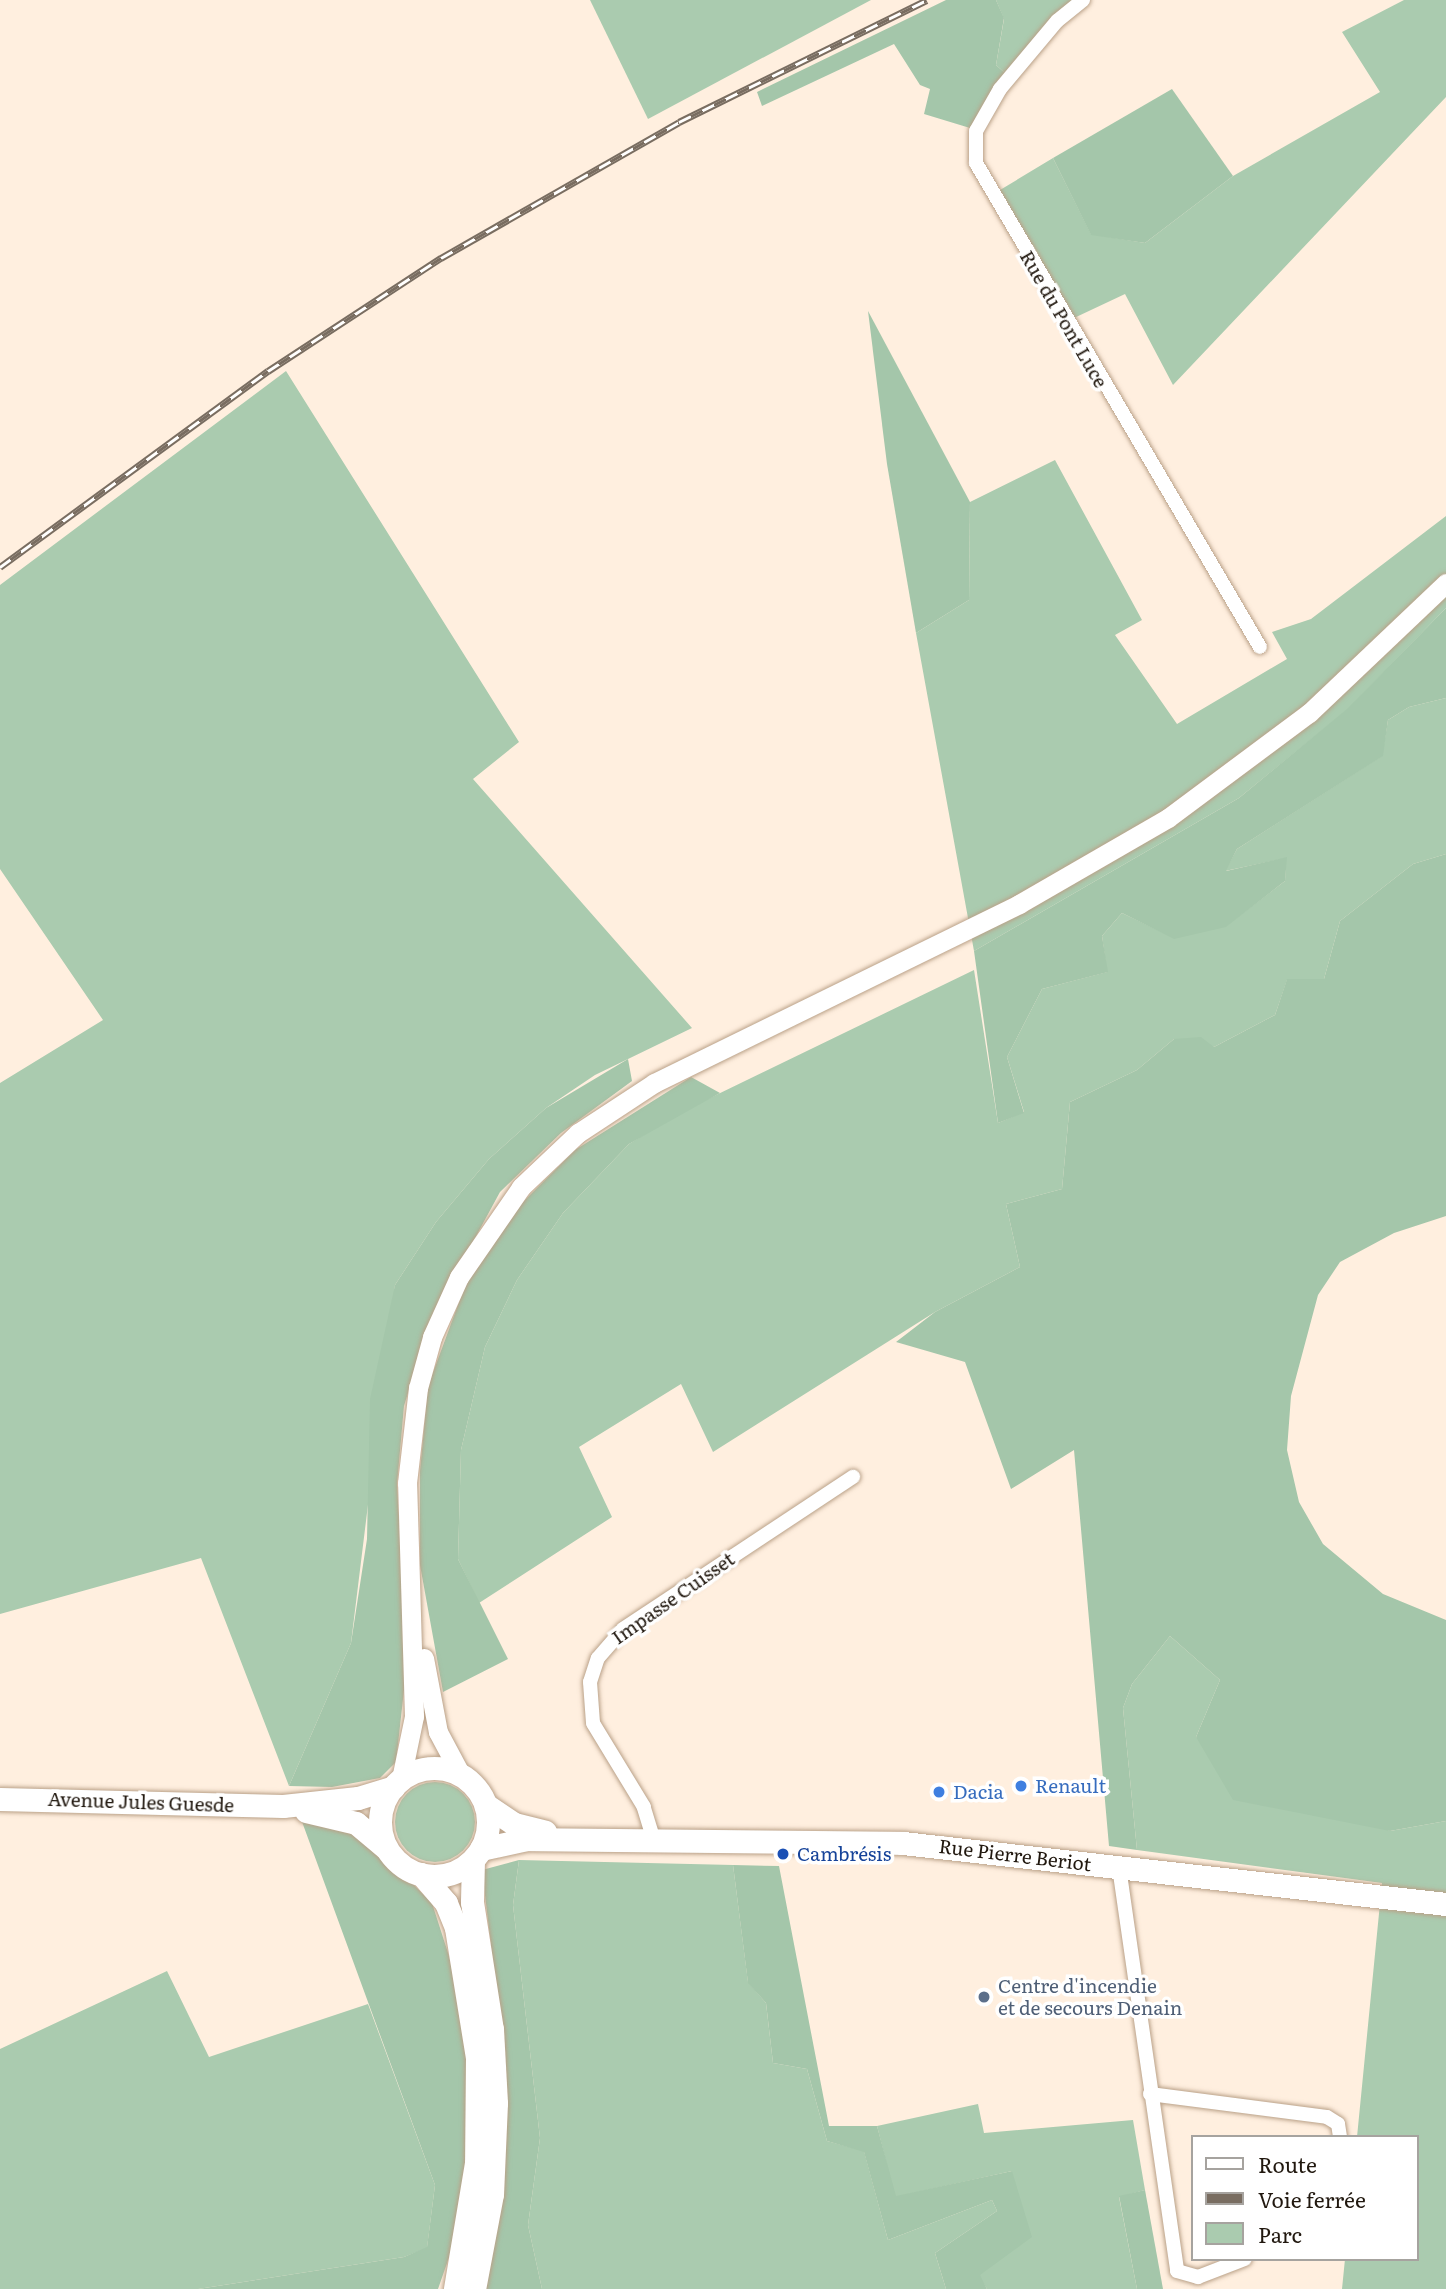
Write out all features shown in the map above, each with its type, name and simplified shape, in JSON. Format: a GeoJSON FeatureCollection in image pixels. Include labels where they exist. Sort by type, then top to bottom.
{"type":"FeatureCollection","features":[{"type":"Feature","properties":{"kind":"main road"},"geometry":{"type":"LineString","coordinates":[[388,1850],[381,1814],[397,1783],[413,1731],[408,1455],[425,1362],[446,1303],[469,1259],[540,1166],[592,1122],[654,1083],[1011,908],[1168,818],[1316,706],[1446,583]]}},
{"type":"Feature","properties":{"kind":"main road"},"geometry":{"type":"LineString","coordinates":[[412,1593],[438,1732],[461,1775],[477,1788],[486,1805],[488,1828],[477,1854],[472,1902],[490,2012],[496,2095],[492,2194],[474,2289]]}},
{"type":"Feature","properties":{"kind":"main road"},"geometry":{"type":"LineString","coordinates":[[283,1806],[359,1798],[427,1768],[461,1775]]}},
{"type":"Feature","properties":{"kind":"main road","name":"Avenue Jules Guesde"},"geometry":{"type":"LineString","coordinates":[[0,1799],[283,1806]]}},
{"type":"Feature","properties":{"kind":"main road","name":"Rue Pierre Beriot"},"geometry":{"type":"LineString","coordinates":[[486,1805],[514,1824],[583,1839]]}},
{"type":"Feature","properties":{"kind":"main road"},"geometry":{"type":"LineString","coordinates":[[283,1806],[356,1823],[402,1865],[421,1874],[446,1903],[456,1928],[477,2057],[476,2163],[454,2289]]}},
{"type":"Feature","properties":{"kind":"main road","name":"Rue Pierre Beriot"},"geometry":{"type":"LineString","coordinates":[[477,1854],[517,1840],[583,1839],[655,1844],[903,1843],[1446,1904]]}},
{"type":"Feature","properties":{"kind":"main road"},"geometry":{"type":"LineString","coordinates":[[421,1874],[449,1874],[477,1854]]}},
{"type":"Feature","properties":{"kind":"street","name":"Rue du Pont Luce"},"geometry":{"type":"LineString","coordinates":[[1083,0],[1057,22],[1000,89],[976,131],[976,163],[1260,647]]}},
{"type":"Feature","properties":{"kind":"street","name":"Impasse Cuisset"},"geometry":{"type":"LineString","coordinates":[[655,1844],[644,1807],[593,1723],[590,1682],[598,1658],[624,1629],[853,1477]]}},
{"type":"Feature","properties":{"kind":"street"},"geometry":{"type":"LineString","coordinates":[[1119,1867],[1177,2272],[1198,2277],[1240,2261]]}},
{"type":"Feature","properties":{"kind":"street"},"geometry":{"type":"LineString","coordinates":[[1150,2094],[1327,2117],[1338,2124],[1340,2135]]}},
{"type":"Feature","properties":{"kind":"green space"},"geometry":{"type":"Polygon","coordinates":[[[590,0],[871,0],[648,119],[590,0]]]}},
{"type":"Feature","properties":{"kind":"green space"},"geometry":{"type":"Polygon","coordinates":[[[946,0],[996,0],[1004,18],[996,65],[1006,74],[970,128],[924,114],[930,89],[920,85],[894,44],[762,106],[757,92],[946,0]]]}},
{"type":"Feature","properties":{"kind":"green space"},"geometry":{"type":"Polygon","coordinates":[[[996,0],[1076,0],[1006,74],[996,65],[1004,19],[996,0]]]}},
{"type":"Feature","properties":{"kind":"green space"},"geometry":{"type":"Polygon","coordinates":[[[1404,0],[1446,0],[1446,97],[1173,385],[1125,294],[1074,318],[1000,190],[1053,158],[1091,234],[1145,243],[1233,176],[1380,92],[1342,32],[1404,0]]]}},
{"type":"Feature","properties":{"kind":"green space"},"geometry":{"type":"Polygon","coordinates":[[[1172,89],[1233,176],[1145,243],[1091,235],[1053,158],[1172,89]]]}},
{"type":"Feature","properties":{"kind":"green space"},"geometry":{"type":"Polygon","coordinates":[[[868,311],[970,502],[969,600],[916,633],[887,464],[868,311]]]}},
{"type":"Feature","properties":{"kind":"green space"},"geometry":{"type":"Polygon","coordinates":[[[286,371],[519,742],[473,779],[692,1028],[595,1075],[546,1108],[489,1159],[436,1222],[395,1285],[351,1643],[289,1786],[201,1558],[0,1614],[0,1083],[103,1020],[0,869],[0,585],[286,371]]]}},
{"type":"Feature","properties":{"kind":"green space"},"geometry":{"type":"Polygon","coordinates":[[[1055,460],[1142,620],[1115,635],[1177,724],[1287,659],[1272,632],[1311,619],[1446,516],[1446,608],[1347,710],[1239,798],[974,951],[916,633],[969,600],[970,502],[1055,460]]]}},
{"type":"Feature","properties":{"kind":"green space"},"geometry":{"type":"Polygon","coordinates":[[[1446,608],[1446,698],[1409,707],[1388,720],[1383,756],[1237,849],[1226,871],[1287,857],[1285,881],[1226,927],[1174,939],[1122,913],[1102,936],[1108,972],[1042,989],[1007,1057],[1024,1113],[998,1123],[974,951],[1239,798],[1347,709],[1446,608]]]}},
{"type":"Feature","properties":{"kind":"green space"},"geometry":{"type":"Polygon","coordinates":[[[1446,698],[1446,854],[1413,864],[1340,921],[1324,979],[1287,980],[1275,1015],[1214,1047],[1174,1039],[1137,1070],[1070,1102],[1062,1189],[1006,1204],[1020,1267],[935,1312],[713,1452],[681,1384],[579,1447],[612,1517],[479,1603],[458,1559],[461,1450],[485,1347],[517,1280],[563,1213],[629,1144],[679,1113],[974,970],[998,1123],[1024,1112],[1007,1057],[1042,989],[1107,972],[1102,936],[1122,913],[1174,938],[1226,926],[1285,881],[1286,858],[1225,871],[1237,849],[1382,756],[1388,720],[1409,707],[1446,698]]]}},
{"type":"Feature","properties":{"kind":"green space"},"geometry":{"type":"Polygon","coordinates":[[[1446,854],[1446,1216],[1394,1233],[1340,1262],[1318,1295],[1291,1396],[1287,1450],[1299,1502],[1323,1544],[1383,1594],[1446,1620],[1446,1821],[1390,1831],[1233,1800],[1196,1737],[1220,1680],[1170,1636],[1132,1684],[1123,1708],[1137,1850],[1109,1846],[1074,1450],[1011,1489],[965,1362],[896,1342],[935,1312],[1020,1267],[1006,1204],[1062,1189],[1070,1102],[1137,1070],[1174,1039],[1201,1037],[1214,1047],[1275,1015],[1287,979],[1324,979],[1340,921],[1413,864],[1446,854]]]}},
{"type":"Feature","properties":{"kind":"green space"},"geometry":{"type":"Polygon","coordinates":[[[628,1059],[632,1081],[561,1133],[500,1192],[430,1321],[404,1406],[397,1484],[407,1663],[396,1762],[380,1778],[332,1787],[289,1786],[351,1643],[367,1539],[370,1399],[395,1285],[436,1222],[489,1159],[546,1108],[628,1059]]]}},
{"type":"Feature","properties":{"kind":"green space"},"geometry":{"type":"Polygon","coordinates":[[[691,1077],[720,1093],[629,1144],[563,1213],[517,1280],[485,1347],[461,1450],[458,1559],[508,1659],[443,1692],[420,1565],[420,1471],[428,1386],[465,1286],[514,1211],[575,1150],[691,1077]]]}},
{"type":"Feature","properties":{"kind":"green space"},"geometry":{"type":"Polygon","coordinates":[[[1170,1636],[1220,1680],[1196,1737],[1390,1831],[1446,1821],[1446,2289],[1342,2289],[1345,2261],[1418,2261],[1418,2135],[1357,2135],[1382,1883],[1137,1850],[1123,1708],[1132,1684],[1170,1636]]]}},
{"type":"Feature","properties":{"kind":"green space"},"geometry":{"type":"Polygon","coordinates":[[[435,1782],[450,1785],[463,1794],[472,1807],[475,1822],[472,1837],[463,1850],[450,1859],[435,1862],[420,1859],[407,1850],[398,1837],[395,1822],[398,1807],[407,1794],[420,1785],[435,1782]]]}},
{"type":"Feature","properties":{"kind":"green space"},"geometry":{"type":"Polygon","coordinates":[[[301,1819],[358,1830],[432,1903],[449,1956],[467,2039],[471,2130],[460,2226],[438,2289],[198,2289],[404,2257],[427,2247],[435,2185],[301,1819]]]}},
{"type":"Feature","properties":{"kind":"green space"},"geometry":{"type":"Polygon","coordinates":[[[519,1860],[733,1865],[748,1982],[766,2003],[773,2063],[807,2069],[827,2141],[864,2151],[888,2240],[992,2200],[997,2211],[935,2253],[946,2289],[542,2289],[528,2225],[540,2138],[513,1905],[519,1860]]]}},
{"type":"Feature","properties":{"kind":"green space"},"geometry":{"type":"Polygon","coordinates":[[[519,1860],[513,1905],[540,2138],[528,2225],[542,2289],[480,2289],[504,2054],[482,1870],[519,1860]]]}},
{"type":"Feature","properties":{"kind":"green space"},"geometry":{"type":"Polygon","coordinates":[[[733,1865],[779,1866],[829,2126],[877,2126],[896,2196],[1012,2171],[1032,2237],[980,2275],[987,2289],[946,2289],[935,2253],[997,2211],[992,2200],[888,2240],[864,2152],[827,2141],[807,2069],[773,2063],[766,2003],[748,1983],[733,1865]]]}},
{"type":"Feature","properties":{"kind":"green space"},"geometry":{"type":"Polygon","coordinates":[[[167,1971],[209,2057],[368,2004],[435,2185],[427,2248],[404,2257],[198,2289],[0,2289],[0,2049],[167,1971]]]}},
{"type":"Feature","properties":{"kind":"green space"},"geometry":{"type":"Polygon","coordinates":[[[978,2104],[984,2133],[1133,2120],[1145,2190],[1119,2197],[1137,2289],[987,2289],[979,2276],[1012,2171],[895,2197],[877,2126],[978,2104]]]}},
{"type":"Feature","properties":{"kind":"green space"},"geometry":{"type":"Polygon","coordinates":[[[1145,2190],[1163,2289],[1137,2289],[1119,2196],[1145,2190]]]}},
{"type":"Feature","properties":{"kind":"railway"},"geometry":{"type":"LineString","coordinates":[[0,567],[268,371],[441,258],[679,122],[927,0]]}},
{"type":"Feature","properties":{"kind":"place","name":"Renault"},"geometry":{"type":"Point","coordinates":[1021,1786]}},
{"type":"Feature","properties":{"kind":"place","name":"Dacia"},"geometry":{"type":"Point","coordinates":[939,1792]}},
{"type":"Feature","properties":{"kind":"place","name":"Cambrésis"},"geometry":{"type":"Point","coordinates":[783,1854]}},
{"type":"Feature","properties":{"kind":"place","name":"Centre d'incendie et de secours Denain"},"geometry":{"type":"Point","coordinates":[984,1997]}}]}
